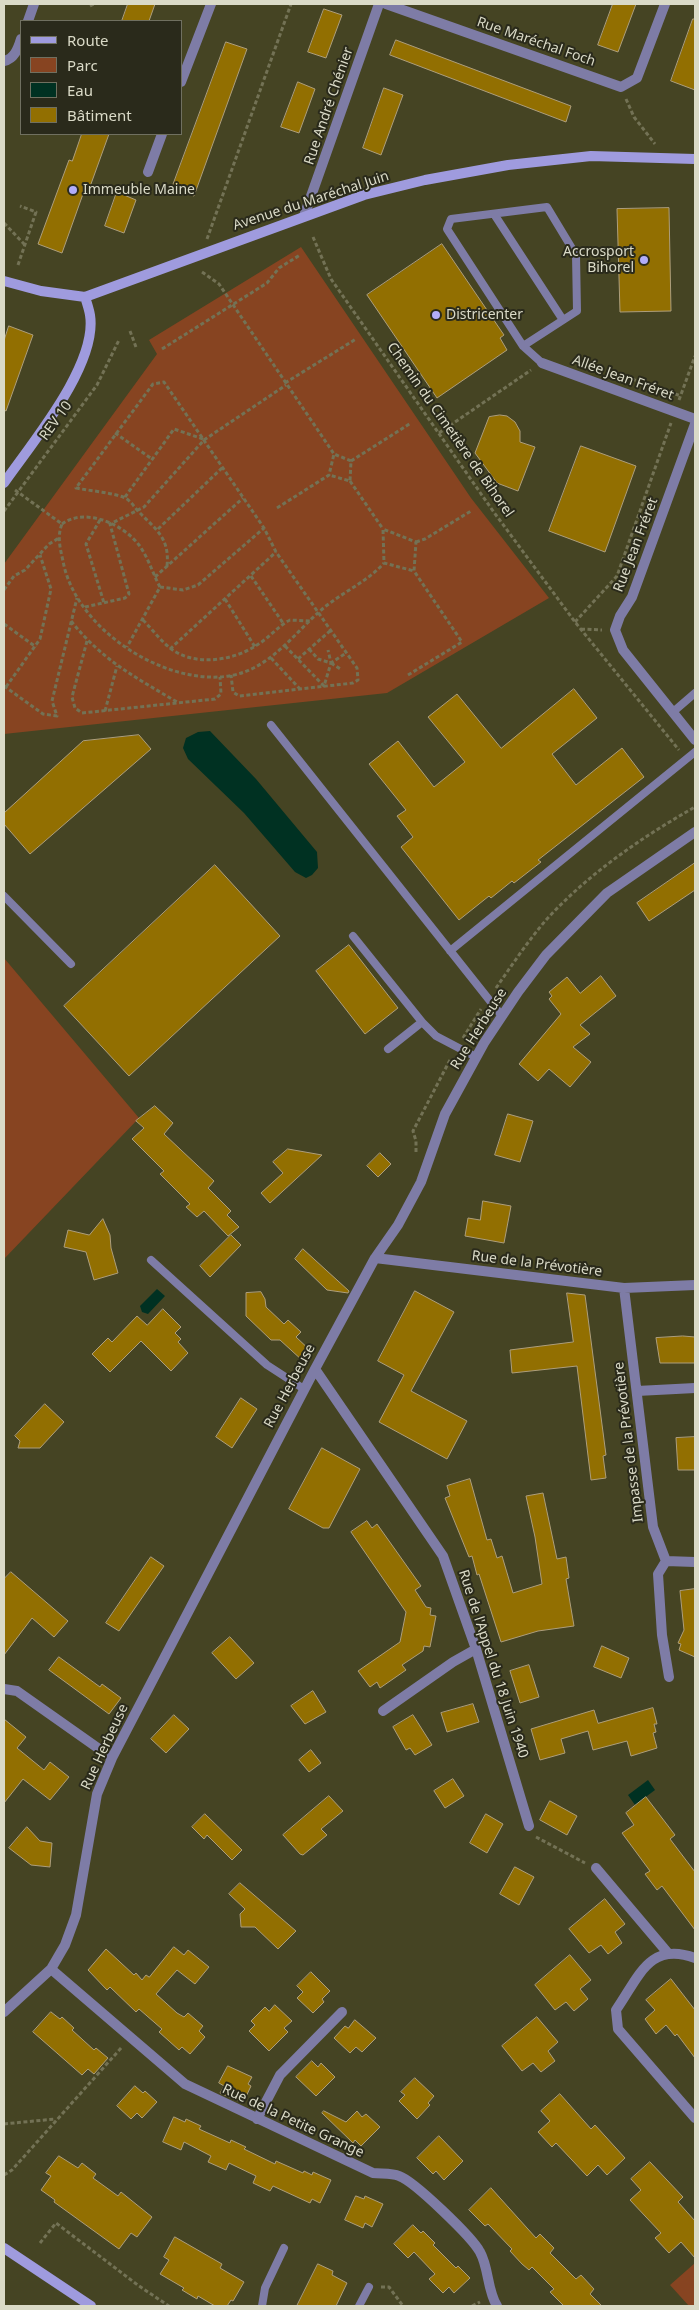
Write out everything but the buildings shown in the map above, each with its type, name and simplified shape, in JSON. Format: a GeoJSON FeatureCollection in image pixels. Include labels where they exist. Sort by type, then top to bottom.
{"type":"FeatureCollection","features":[{"type":"Feature","properties":{"kind":"street"},"geometry":{"type":"LineString","coordinates":[[28,20],[34,4]]}},
{"type":"Feature","properties":{"kind":"street"},"geometry":{"type":"LineString","coordinates":[[182,79],[211,4]]}},
{"type":"Feature","properties":{"kind":"street","name":"Rue André Chénier"},"geometry":{"type":"LineString","coordinates":[[304,216],[379,4]]}},
{"type":"Feature","properties":{"kind":"street","name":"Rue Maréchal Foch"},"geometry":{"type":"LineString","coordinates":[[386,4],[621,87]]}},
{"type":"Feature","properties":{"kind":"street"},"geometry":{"type":"LineString","coordinates":[[621,87],[637,78],[665,4]]}},
{"type":"Feature","properties":{"kind":"street"},"geometry":{"type":"LineString","coordinates":[[4,61],[10,60],[20,42]]}},
{"type":"Feature","properties":{"kind":"street"},"geometry":{"type":"LineString","coordinates":[[148,172],[162,135]]}},
{"type":"Feature","properties":{"kind":"street","name":"Avenue du Maréchal Juin"},"geometry":{"type":"LineString","coordinates":[[4,281],[41,291],[85,296],[364,195],[425,180],[508,165],[591,156],[695,160]]}},
{"type":"Feature","properties":{"kind":"street"},"geometry":{"type":"LineString","coordinates":[[4,483],[62,401],[78,372],[89,337],[91,316],[85,296]]}},
{"type":"Feature","properties":{"kind":"street","name":"Allée Jean Fréret"},"geometry":{"type":"LineString","coordinates":[[542,363],[695,419]]}},
{"type":"Feature","properties":{"kind":"street","name":"Rue Jean Fréret"},"geometry":{"type":"LineString","coordinates":[[615,630],[620,616],[632,597],[695,424]]}},
{"type":"Feature","properties":{"kind":"street"},"geometry":{"type":"LineString","coordinates":[[615,630],[623,650],[695,740]]}},
{"type":"Feature","properties":{"kind":"street","name":"Rue Herbeuse"},"geometry":{"type":"LineString","coordinates":[[4,2012],[51,1969],[65,1945],[76,1915],[97,1794],[112,1758],[315,1368],[375,1258],[398,1225],[421,1182],[445,1114],[476,1057],[502,1016],[546,955],[607,893],[695,832]]}},
{"type":"Feature","properties":{"kind":"street","name":"Rue de la Prévotière"},"geometry":{"type":"LineString","coordinates":[[375,1258],[624,1288],[695,1285]]}},
{"type":"Feature","properties":{"kind":"street","name":"Impasse de la Prévotière"},"geometry":{"type":"LineString","coordinates":[[624,1288],[653,1527],[666,1561]]}},
{"type":"Feature","properties":{"kind":"street","name":"Rue de l'Appel du 18 Juin 1940"},"geometry":{"type":"LineString","coordinates":[[315,1368],[443,1556],[476,1649],[529,1826]]}},
{"type":"Feature","properties":{"kind":"street"},"geometry":{"type":"LineString","coordinates":[[637,1391],[695,1388]]}},
{"type":"Feature","properties":{"kind":"street"},"geometry":{"type":"LineString","coordinates":[[670,1677],[662,1636],[658,1574],[666,1561],[695,1562]]}},
{"type":"Feature","properties":{"kind":"street"},"geometry":{"type":"LineString","coordinates":[[383,1711],[453,1662],[476,1649]]}},
{"type":"Feature","properties":{"kind":"street"},"geometry":{"type":"LineString","coordinates":[[4,1689],[17,1691],[112,1758]]}},
{"type":"Feature","properties":{"kind":"street"},"geometry":{"type":"LineString","coordinates":[[596,1868],[667,1952]]}},
{"type":"Feature","properties":{"kind":"street"},"geometry":{"type":"LineString","coordinates":[[695,1958],[685,1954],[667,1952],[652,1958],[616,2010],[618,2030],[695,2118]]}},
{"type":"Feature","properties":{"kind":"street","name":"Rue de la Petite Grange"},"geometry":{"type":"LineString","coordinates":[[51,1969],[185,2084],[373,2173],[399,2175],[422,2190],[480,2251],[491,2285],[493,2300],[497,2306]]}},
{"type":"Feature","properties":{"kind":"street"},"geometry":{"type":"LineString","coordinates":[[257,2119],[280,2074],[342,2012]]}},
{"type":"Feature","properties":{"kind":"street"},"geometry":{"type":"LineString","coordinates":[[4,2248],[91,2306]]}},
{"type":"Feature","properties":{"kind":"lane"},"geometry":{"type":"LineString","coordinates":[[523,346],[576,311],[576,255],[547,207],[451,219],[447,229],[523,346],[542,363]]}},
{"type":"Feature","properties":{"kind":"lane"},"geometry":{"type":"LineString","coordinates":[[494,214],[563,320]]}},
{"type":"Feature","properties":{"kind":"lane"},"geometry":{"type":"LineString","coordinates":[[673,712],[695,693]]}},
{"type":"Feature","properties":{"kind":"lane"},"geometry":{"type":"LineString","coordinates":[[271,725],[502,1016]]}},
{"type":"Feature","properties":{"kind":"lane"},"geometry":{"type":"LineString","coordinates":[[450,951],[695,752]]}},
{"type":"Feature","properties":{"kind":"lane"},"geometry":{"type":"LineString","coordinates":[[4,896],[71,964]]}},
{"type":"Feature","properties":{"kind":"lane"},"geometry":{"type":"LineString","coordinates":[[353,936],[422,1022],[436,1036],[476,1057]]}},
{"type":"Feature","properties":{"kind":"lane"},"geometry":{"type":"LineString","coordinates":[[388,1049],[422,1022]]}},
{"type":"Feature","properties":{"kind":"lane"},"geometry":{"type":"LineString","coordinates":[[152,1260],[266,1364],[304,1389]]}},
{"type":"Feature","properties":{"kind":"lane"},"geometry":{"type":"LineString","coordinates":[[262,2306],[265,2288],[284,2248]]}},
{"type":"Feature","properties":{"kind":"lane"},"geometry":{"type":"LineString","coordinates":[[359,2306],[369,2288]]}},
{"type":"Feature","properties":{"kind":"path"},"geometry":{"type":"LineString","coordinates":[[201,254],[292,4]]}},
{"type":"Feature","properties":{"kind":"path"},"geometry":{"type":"LineString","coordinates":[[621,87],[634,117],[666,158]]}},
{"type":"Feature","properties":{"kind":"path"},"geometry":{"type":"LineString","coordinates":[[18,265],[36,212],[20,206]]}},
{"type":"Feature","properties":{"kind":"path"},"geometry":{"type":"LineString","coordinates":[[4,223],[25,245]]}},
{"type":"Feature","properties":{"kind":"path","name":"Chemin du Cimetière de Bihorel"},"geometry":{"type":"LineString","coordinates":[[313,237],[331,279],[439,434],[575,622],[687,759]]}},
{"type":"Feature","properties":{"kind":"path"},"geometry":{"type":"LineString","coordinates":[[162,349],[267,283],[280,268],[300,256]]}},
{"type":"Feature","properties":{"kind":"path"},"geometry":{"type":"LineString","coordinates":[[202,272],[219,284],[334,454],[351,461]]}},
{"type":"Feature","properties":{"kind":"path"},"geometry":{"type":"LineString","coordinates":[[130,331],[136,347]]}},
{"type":"Feature","properties":{"kind":"path"},"geometry":{"type":"LineString","coordinates":[[110,524],[144,507],[204,440],[356,339]]}},
{"type":"Feature","properties":{"kind":"path","name":"REV 10"},"geometry":{"type":"LineString","coordinates":[[4,511],[97,385],[119,340]]}},
{"type":"Feature","properties":{"kind":"path"},"geometry":{"type":"LineString","coordinates":[[575,622],[617,576],[695,356]]}},
{"type":"Feature","properties":{"kind":"path"},"geometry":{"type":"LineString","coordinates":[[439,434],[542,363]]}},
{"type":"Feature","properties":{"kind":"path"},"geometry":{"type":"LineString","coordinates":[[167,566],[166,546],[158,529],[125,497],[76,488],[153,384],[164,382],[264,528],[276,552],[357,668],[358,680],[353,683],[239,696],[233,692],[231,676]]}},
{"type":"Feature","properties":{"kind":"path"},"geometry":{"type":"LineString","coordinates":[[351,461],[412,423]]}},
{"type":"Feature","properties":{"kind":"path"},"geometry":{"type":"LineString","coordinates":[[125,497],[174,429],[204,440]]}},
{"type":"Feature","properties":{"kind":"path"},"geometry":{"type":"LineString","coordinates":[[115,433],[152,459]]}},
{"type":"Feature","properties":{"kind":"path"},"geometry":{"type":"LineString","coordinates":[[277,508],[329,475],[334,454]]}},
{"type":"Feature","properties":{"kind":"path"},"geometry":{"type":"LineString","coordinates":[[160,587],[138,543],[110,524],[78,516],[71,517],[62,524],[59,538],[64,570],[77,597],[84,608],[106,632],[127,648],[176,673],[206,678],[231,676],[258,666],[271,658],[319,612],[376,572],[384,563],[383,529],[350,481],[351,461]]}},
{"type":"Feature","properties":{"kind":"path"},"geometry":{"type":"LineString","coordinates":[[158,529],[222,468]]}},
{"type":"Feature","properties":{"kind":"path"},"geometry":{"type":"LineString","coordinates":[[329,475],[350,481]]}},
{"type":"Feature","properties":{"kind":"path"},"geometry":{"type":"LineString","coordinates":[[4,483],[62,524]]}},
{"type":"Feature","properties":{"kind":"path"},"geometry":{"type":"LineString","coordinates":[[154,577],[243,498]]}},
{"type":"Feature","properties":{"kind":"path"},"geometry":{"type":"LineString","coordinates":[[383,529],[416,542],[425,539],[471,511]]}},
{"type":"Feature","properties":{"kind":"path"},"geometry":{"type":"LineString","coordinates":[[100,520],[86,544],[104,603]]}},
{"type":"Feature","properties":{"kind":"path"},"geometry":{"type":"LineString","coordinates":[[84,608],[125,598],[128,594],[110,524]]}},
{"type":"Feature","properties":{"kind":"path"},"geometry":{"type":"LineString","coordinates":[[160,587],[184,590],[198,585],[264,528]]}},
{"type":"Feature","properties":{"kind":"path"},"geometry":{"type":"LineString","coordinates":[[4,590],[14,576],[25,570],[49,544],[59,538]]}},
{"type":"Feature","properties":{"kind":"path"},"geometry":{"type":"LineString","coordinates":[[408,675],[462,642],[414,571],[416,542]]}},
{"type":"Feature","properties":{"kind":"path"},"geometry":{"type":"LineString","coordinates":[[170,648],[276,552]]}},
{"type":"Feature","properties":{"kind":"path"},"geometry":{"type":"LineString","coordinates":[[40,555],[51,589],[40,639],[36,647],[5,686],[44,714],[57,716],[52,702],[77,597]]}},
{"type":"Feature","properties":{"kind":"path"},"geometry":{"type":"LineString","coordinates":[[384,563],[414,571]]}},
{"type":"Feature","properties":{"kind":"path"},"geometry":{"type":"LineString","coordinates":[[251,576],[283,623]]}},
{"type":"Feature","properties":{"kind":"path"},"geometry":{"type":"LineString","coordinates":[[127,648],[160,587]]}},
{"type":"Feature","properties":{"kind":"path"},"geometry":{"type":"LineString","coordinates":[[225,599],[255,647]]}},
{"type":"Feature","properties":{"kind":"path"},"geometry":{"type":"LineString","coordinates":[[143,620],[170,648],[191,658],[214,660],[232,657],[255,647],[283,623],[290,620],[311,621]]}},
{"type":"Feature","properties":{"kind":"path"},"geometry":{"type":"LineString","coordinates":[[71,621],[87,641],[117,666],[178,703]]}},
{"type":"Feature","properties":{"kind":"path"},"geometry":{"type":"LineString","coordinates":[[4,624],[36,647]]}},
{"type":"Feature","properties":{"kind":"path"},"geometry":{"type":"LineString","coordinates":[[581,629],[615,630]]}},
{"type":"Feature","properties":{"kind":"path"},"geometry":{"type":"LineString","coordinates":[[298,659],[331,630]]}},
{"type":"Feature","properties":{"kind":"path"},"geometry":{"type":"LineString","coordinates":[[87,641],[74,691],[73,703],[82,712],[215,699],[219,697],[220,677]]}},
{"type":"Feature","properties":{"kind":"path"},"geometry":{"type":"LineString","coordinates":[[285,646],[324,686]]}},
{"type":"Feature","properties":{"kind":"path"},"geometry":{"type":"LineString","coordinates":[[309,649],[318,659],[331,663],[342,670]]}},
{"type":"Feature","properties":{"kind":"path"},"geometry":{"type":"LineString","coordinates":[[324,686],[331,663],[328,650]]}},
{"type":"Feature","properties":{"kind":"path"},"geometry":{"type":"LineString","coordinates":[[331,663],[346,653]]}},
{"type":"Feature","properties":{"kind":"path"},"geometry":{"type":"LineString","coordinates":[[271,658],[300,689]]}},
{"type":"Feature","properties":{"kind":"path"},"geometry":{"type":"LineString","coordinates":[[105,711],[117,666]]}},
{"type":"Feature","properties":{"kind":"path"},"geometry":{"type":"LineString","coordinates":[[529,1826],[537,1840],[596,1868]]}},
{"type":"Feature","properties":{"kind":"path"},"geometry":{"type":"LineString","coordinates":[[4,2175],[12,2170],[130,2037]]}},
{"type":"Feature","properties":{"kind":"path"},"geometry":{"type":"LineString","coordinates":[[4,2124],[56,2119]]}},
{"type":"Feature","properties":{"kind":"path"},"geometry":{"type":"LineString","coordinates":[[40,2242],[56,2223],[139,2286],[170,2306]]}},
{"type":"Feature","properties":{"kind":"path"},"geometry":{"type":"LineString","coordinates":[[369,2288],[389,2287],[403,2306]]}},
{"type":"Feature","properties":{"kind":"green space"},"geometry":{"type":"Polygon","coordinates":[[[301,247],[471,498],[549,598],[387,693],[4,734],[4,564],[157,354],[149,340],[301,247]]]}},
{"type":"Feature","properties":{"kind":"green space"},"geometry":{"type":"Polygon","coordinates":[[[4,958],[139,1118],[4,1259],[4,958]]]}},
{"type":"Feature","properties":{"kind":"green space"},"geometry":{"type":"Polygon","coordinates":[[[695,2263],[695,2306],[689,2306],[670,2285],[695,2263]]]}},
{"type":"Feature","properties":{"kind":"water"},"geometry":{"type":"Polygon","coordinates":[[[210,731],[256,779],[317,852],[318,868],[312,875],[306,878],[295,872],[244,813],[188,759],[183,748],[186,738],[198,732],[210,731]]]}},
{"type":"Feature","properties":{"kind":"water"},"geometry":{"type":"Polygon","coordinates":[[[157,1289],[165,1296],[148,1314],[142,1312],[140,1306],[157,1289]]]}},
{"type":"Feature","properties":{"kind":"water"},"geometry":{"type":"Polygon","coordinates":[[[648,1780],[655,1790],[635,1805],[628,1795],[648,1780]]]}},
{"type":"Feature","properties":{"kind":"place","name":"Immeuble Maine"},"geometry":{"type":"Point","coordinates":[73,190]}},
{"type":"Feature","properties":{"kind":"place","name":"Accrosport Bihorel"},"geometry":{"type":"Point","coordinates":[644,260]}},
{"type":"Feature","properties":{"kind":"place","name":"Districenter"},"geometry":{"type":"Point","coordinates":[436,315]}}]}
